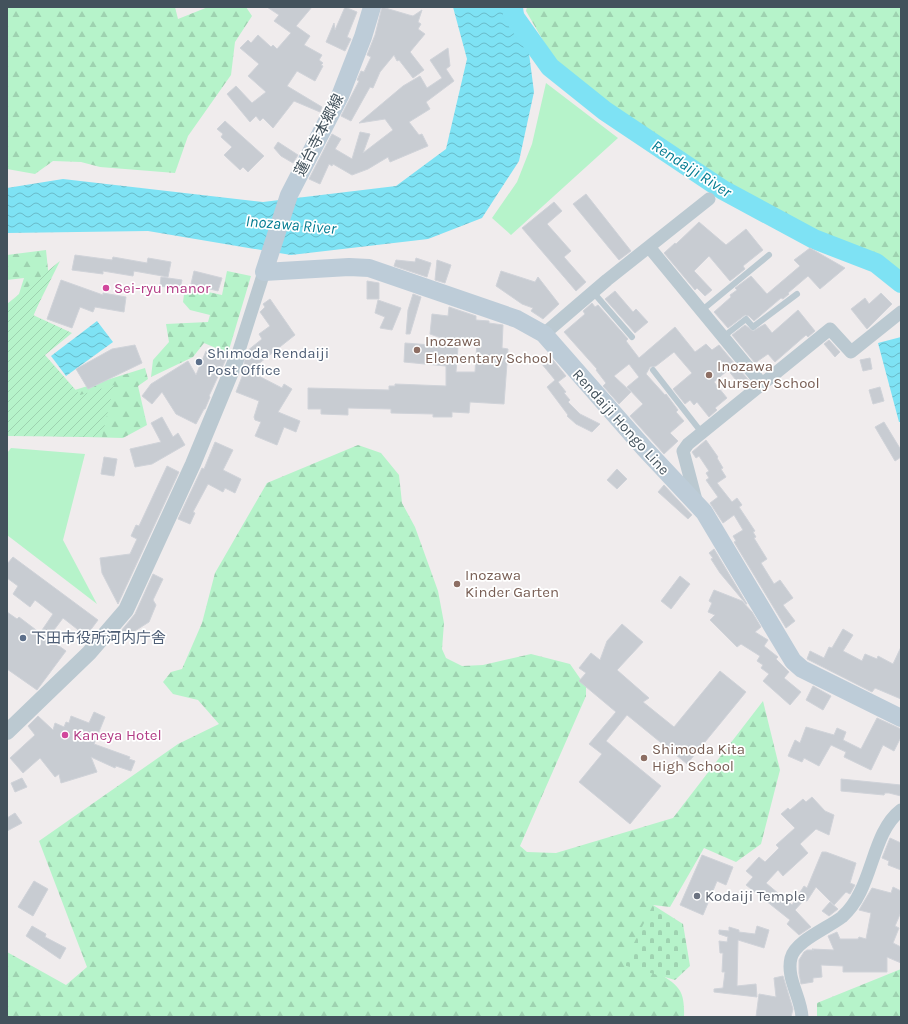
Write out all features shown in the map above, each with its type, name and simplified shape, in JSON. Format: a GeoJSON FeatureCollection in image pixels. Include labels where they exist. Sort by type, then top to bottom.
{"type":"FeatureCollection","features":[{"type":"Feature","properties":{"kind":"main road","name":"蓮台寺本郷線"},"geometry":{"type":"LineString","coordinates":[[266,267],[289,195],[340,96],[363,37],[372,7]]}},
{"type":"Feature","properties":{"kind":"main road","name":"Rendaiji Hongo Line"},"geometry":{"type":"LineString","coordinates":[[266,267],[370,268],[517,319],[544,334],[644,448],[704,512],[793,661],[802,669],[901,718]]}},
{"type":"Feature","properties":{"kind":"street"},"geometry":{"type":"LineString","coordinates":[[544,334],[593,292],[709,199]]}},
{"type":"Feature","properties":{"kind":"street"},"geometry":{"type":"LineString","coordinates":[[649,247],[762,384]]}},
{"type":"Feature","properties":{"kind":"street"},"geometry":{"type":"LineString","coordinates":[[7,732],[89,652],[126,610],[190,471],[236,360],[266,267]]}},
{"type":"Feature","properties":{"kind":"street"},"geometry":{"type":"LineString","coordinates":[[697,504],[683,449],[830,329],[851,352],[901,312]]}},
{"type":"Feature","properties":{"kind":"street"},"geometry":{"type":"LineString","coordinates":[[802,1017],[801,1006],[790,972],[791,958],[795,949],[842,916],[860,894],[889,820],[901,810]]}},
{"type":"Feature","properties":{"kind":"lane"},"geometry":{"type":"LineString","coordinates":[[702,311],[769,255]]}},
{"type":"Feature","properties":{"kind":"lane"},"geometry":{"type":"LineString","coordinates":[[593,292],[632,337]]}},
{"type":"Feature","properties":{"kind":"lane"},"geometry":{"type":"LineString","coordinates":[[722,336],[746,319],[753,327],[797,294]]}},
{"type":"Feature","properties":{"kind":"lane"},"geometry":{"type":"LineString","coordinates":[[653,370],[702,433]]}},
{"type":"Feature","properties":{"kind":"green space"},"geometry":{"type":"Polygon","coordinates":[[[7,7],[175,7],[178,19],[208,7],[246,7],[252,16],[235,42],[231,75],[188,136],[175,173],[100,167],[81,162],[53,161],[35,174],[7,169],[7,7]]]}},
{"type":"Feature","properties":{"kind":"green space"},"geometry":{"type":"Polygon","coordinates":[[[527,7],[901,7],[901,273],[787,220],[732,190],[581,88],[556,63],[526,11],[527,7]]]}},
{"type":"Feature","properties":{"kind":"green space"},"geometry":{"type":"Polygon","coordinates":[[[546,83],[618,138],[511,235],[492,218],[517,182],[532,144],[546,83]]]}},
{"type":"Feature","properties":{"kind":"green space"},"geometry":{"type":"Polygon","coordinates":[[[46,250],[49,279],[32,319],[7,308],[19,294],[24,278],[7,280],[7,255],[46,250]]]}},
{"type":"Feature","properties":{"kind":"green space"},"geometry":{"type":"Polygon","coordinates":[[[60,261],[33,315],[72,333],[45,355],[80,395],[114,385],[102,437],[7,436],[7,304],[60,261]]]}},
{"type":"Feature","properties":{"kind":"green space"},"geometry":{"type":"Polygon","coordinates":[[[227,271],[251,276],[228,353],[204,343],[193,357],[151,377],[153,360],[169,342],[166,324],[208,322],[210,315],[190,310],[183,302],[185,287],[222,295],[227,271]]]}},
{"type":"Feature","properties":{"kind":"green space"},"geometry":{"type":"Polygon","coordinates":[[[145,368],[148,379],[138,386],[147,425],[123,438],[10,435],[7,388],[62,394],[145,368]]]}},
{"type":"Feature","properties":{"kind":"green space"},"geometry":{"type":"Polygon","coordinates":[[[358,445],[381,453],[399,475],[402,503],[415,527],[438,591],[444,623],[442,649],[446,658],[462,666],[483,665],[531,654],[570,664],[586,687],[586,696],[520,846],[527,852],[556,853],[673,818],[763,701],[780,770],[761,844],[736,862],[704,848],[670,907],[653,905],[656,971],[670,980],[679,989],[683,1000],[684,1017],[7,1017],[7,952],[66,985],[87,967],[39,841],[178,744],[219,724],[198,700],[173,694],[163,682],[171,672],[182,669],[202,623],[215,573],[267,483],[358,445]]]}},
{"type":"Feature","properties":{"kind":"green space"},"geometry":{"type":"Polygon","coordinates":[[[11,448],[85,454],[63,540],[97,604],[7,535],[7,453],[11,448]]]}},
{"type":"Feature","properties":{"kind":"green space"},"geometry":{"type":"Polygon","coordinates":[[[653,905],[683,924],[690,966],[675,980],[623,965],[653,905]]]}},
{"type":"Feature","properties":{"kind":"green space"},"geometry":{"type":"Polygon","coordinates":[[[901,969],[901,1017],[817,1017],[817,1003],[901,969]]]}},
{"type":"Feature","properties":{"kind":"water","name":"Inozawa River"},"geometry":{"type":"Polygon","coordinates":[[[453,7],[523,7],[534,92],[519,161],[482,218],[428,239],[291,255],[148,231],[7,233],[7,188],[63,179],[263,202],[396,186],[446,149],[467,59],[453,7]]]}},
{"type":"Feature","properties":{"kind":"water"},"geometry":{"type":"Polygon","coordinates":[[[97,321],[113,342],[66,376],[51,356],[97,321]]]}},
{"type":"Feature","properties":{"kind":"water"},"geometry":{"type":"Polygon","coordinates":[[[901,337],[901,422],[899,422],[878,343],[901,337]]]}},
{"type":"Feature","properties":{"kind":"building"},"geometry":{"type":"Polygon","coordinates":[[[267,7],[312,7],[296,26],[310,36],[304,45],[322,55],[319,60],[323,63],[321,65],[323,66],[315,81],[297,71],[287,86],[322,107],[320,112],[294,101],[273,128],[263,118],[260,121],[256,116],[250,122],[227,94],[236,86],[252,103],[266,92],[248,76],[259,64],[240,48],[248,40],[251,43],[258,35],[271,47],[273,45],[277,49],[291,33],[274,21],[279,15],[267,7]]]}},
{"type":"Feature","properties":{"kind":"building"},"geometry":{"type":"Polygon","coordinates":[[[345,7],[357,12],[347,37],[351,39],[345,51],[326,42],[334,23],[335,30],[345,7]]]}},
{"type":"Feature","properties":{"kind":"building"},"geometry":{"type":"Polygon","coordinates":[[[382,7],[413,16],[422,10],[418,22],[421,24],[418,29],[425,34],[410,52],[424,70],[413,78],[399,60],[397,61],[394,55],[380,72],[373,88],[370,87],[351,121],[341,116],[359,81],[357,80],[361,71],[364,72],[371,57],[367,55],[375,35],[382,7]]]}},
{"type":"Feature","properties":{"kind":"building"},"geometry":{"type":"Polygon","coordinates":[[[448,48],[450,66],[446,69],[454,81],[426,102],[430,109],[409,122],[419,135],[422,134],[428,146],[390,162],[388,157],[368,169],[352,175],[333,164],[332,166],[329,164],[320,184],[309,179],[332,134],[341,139],[335,149],[352,159],[360,132],[370,134],[363,153],[393,130],[385,119],[359,123],[403,86],[420,76],[427,88],[442,78],[430,60],[448,48]]]}},
{"type":"Feature","properties":{"kind":"building"},"geometry":{"type":"Polygon","coordinates":[[[225,121],[264,156],[248,172],[243,167],[240,170],[224,155],[232,147],[221,137],[223,134],[217,129],[225,121]]]}},
{"type":"Feature","properties":{"kind":"building"},"geometry":{"type":"Polygon","coordinates":[[[278,142],[298,155],[293,163],[281,156],[274,148],[278,142]]]}},
{"type":"Feature","properties":{"kind":"building"},"geometry":{"type":"Polygon","coordinates":[[[586,194],[631,251],[619,260],[573,204],[586,194]]]}},
{"type":"Feature","properties":{"kind":"building"},"geometry":{"type":"Polygon","coordinates":[[[554,202],[562,211],[547,224],[571,251],[564,257],[586,282],[576,291],[522,228],[554,202]]]}},
{"type":"Feature","properties":{"kind":"building"},"geometry":{"type":"Polygon","coordinates":[[[699,222],[726,245],[746,229],[763,250],[743,266],[745,269],[730,281],[709,256],[694,271],[712,290],[705,296],[697,288],[695,290],[664,253],[675,243],[676,244],[699,222]]]}},
{"type":"Feature","properties":{"kind":"building"},"geometry":{"type":"Polygon","coordinates":[[[810,248],[845,268],[820,289],[808,276],[783,299],[781,298],[754,321],[749,316],[745,315],[728,328],[714,312],[731,297],[730,295],[737,290],[735,288],[751,276],[767,294],[800,266],[794,260],[810,248]]]}},
{"type":"Feature","properties":{"kind":"building"},"geometry":{"type":"Polygon","coordinates":[[[75,255],[112,260],[113,257],[147,263],[148,258],[171,262],[168,277],[134,271],[133,276],[103,271],[103,274],[72,270],[75,255]]]}},
{"type":"Feature","properties":{"kind":"building"},"geometry":{"type":"Polygon","coordinates":[[[416,258],[431,263],[427,277],[394,266],[396,260],[415,262],[416,258]]]}},
{"type":"Feature","properties":{"kind":"building"},"geometry":{"type":"Polygon","coordinates":[[[437,260],[451,265],[445,283],[435,280],[437,260]]]}},
{"type":"Feature","properties":{"kind":"building"},"geometry":{"type":"Polygon","coordinates":[[[194,271],[222,278],[218,291],[191,284],[194,271]]]}},
{"type":"Feature","properties":{"kind":"building"},"geometry":{"type":"Polygon","coordinates":[[[501,271],[535,282],[538,277],[559,304],[543,319],[531,311],[533,308],[522,304],[496,286],[501,271]]]}},
{"type":"Feature","properties":{"kind":"building"},"geometry":{"type":"Polygon","coordinates":[[[161,277],[182,280],[180,289],[160,286],[161,277]]]}},
{"type":"Feature","properties":{"kind":"building"},"geometry":{"type":"Polygon","coordinates":[[[61,280],[103,295],[103,293],[126,297],[124,312],[95,307],[93,312],[80,307],[72,328],[47,319],[61,280]]]}},
{"type":"Feature","properties":{"kind":"building"},"geometry":{"type":"Polygon","coordinates":[[[367,281],[379,283],[379,299],[367,299],[367,281]]]}},
{"type":"Feature","properties":{"kind":"building"},"geometry":{"type":"Polygon","coordinates":[[[615,291],[633,312],[636,309],[648,322],[635,333],[605,299],[615,291]]]}},
{"type":"Feature","properties":{"kind":"building"},"geometry":{"type":"Polygon","coordinates":[[[881,293],[892,304],[867,329],[851,309],[865,298],[869,304],[881,293]]]}},
{"type":"Feature","properties":{"kind":"building"},"geometry":{"type":"Polygon","coordinates":[[[413,294],[421,297],[410,334],[406,334],[408,310],[413,294]]]}},
{"type":"Feature","properties":{"kind":"building"},"geometry":{"type":"Polygon","coordinates":[[[270,299],[295,335],[252,369],[244,366],[245,358],[247,351],[262,339],[259,334],[270,326],[260,312],[265,307],[263,304],[270,299]]]}},
{"type":"Feature","properties":{"kind":"building"},"geometry":{"type":"Polygon","coordinates":[[[378,300],[401,308],[392,330],[380,328],[385,317],[375,313],[378,300]]]}},
{"type":"Feature","properties":{"kind":"building"},"geometry":{"type":"Polygon","coordinates":[[[592,303],[595,307],[598,305],[628,339],[626,341],[639,358],[675,327],[695,352],[706,344],[712,350],[719,345],[751,383],[743,389],[728,370],[714,382],[727,398],[715,408],[717,410],[709,417],[697,402],[694,405],[690,400],[685,404],[673,389],[692,373],[674,352],[656,366],[650,367],[646,374],[665,395],[666,394],[678,410],[676,412],[684,421],[670,433],[678,441],[664,454],[630,416],[643,404],[627,387],[639,377],[629,364],[614,376],[631,392],[619,404],[603,386],[606,383],[596,370],[597,369],[564,332],[585,314],[583,311],[592,303]]]}},
{"type":"Feature","properties":{"kind":"building"},"geometry":{"type":"Polygon","coordinates":[[[449,307],[476,316],[476,320],[489,321],[489,323],[503,325],[502,348],[508,349],[504,404],[470,402],[469,413],[452,412],[452,417],[433,417],[433,414],[391,413],[391,409],[348,408],[348,415],[321,414],[321,409],[308,409],[308,388],[389,390],[389,386],[395,386],[395,384],[446,386],[446,366],[404,362],[405,343],[458,347],[456,372],[475,372],[477,342],[459,340],[458,344],[430,334],[432,314],[448,316],[449,307]]]}},
{"type":"Feature","properties":{"kind":"building"},"geometry":{"type":"Polygon","coordinates":[[[798,310],[815,331],[808,337],[806,335],[775,362],[768,354],[755,363],[732,335],[745,325],[753,331],[765,324],[772,333],[798,310]]]}},
{"type":"Feature","properties":{"kind":"building"},"geometry":{"type":"Polygon","coordinates":[[[829,340],[840,352],[835,357],[824,344],[829,340]]]}},
{"type":"Feature","properties":{"kind":"building"},"geometry":{"type":"Polygon","coordinates":[[[135,345],[142,363],[88,389],[76,369],[112,349],[135,345]]]}},
{"type":"Feature","properties":{"kind":"building"},"geometry":{"type":"Polygon","coordinates":[[[206,351],[226,359],[209,396],[210,397],[205,409],[196,424],[176,414],[162,392],[152,404],[142,396],[151,384],[188,361],[196,375],[206,351]]]}},
{"type":"Feature","properties":{"kind":"building"},"geometry":{"type":"Polygon","coordinates":[[[549,355],[566,376],[558,382],[570,400],[568,402],[580,414],[600,424],[592,432],[576,424],[567,416],[568,415],[547,387],[555,380],[541,363],[543,361],[542,360],[549,355]]]}},
{"type":"Feature","properties":{"kind":"building"},"geometry":{"type":"Polygon","coordinates":[[[870,358],[872,369],[863,371],[860,360],[870,358]]]}},
{"type":"Feature","properties":{"kind":"building"},"geometry":{"type":"Polygon","coordinates":[[[245,369],[282,388],[284,384],[292,389],[278,412],[300,421],[296,432],[284,427],[277,445],[255,436],[261,422],[255,420],[254,417],[259,401],[236,392],[245,369]]]}},
{"type":"Feature","properties":{"kind":"building"},"geometry":{"type":"Polygon","coordinates":[[[880,387],[884,401],[873,404],[869,390],[880,387]]]}},
{"type":"Feature","properties":{"kind":"building"},"geometry":{"type":"Polygon","coordinates":[[[162,417],[173,437],[178,433],[185,445],[152,464],[135,467],[130,449],[161,442],[151,423],[162,417]]]}},
{"type":"Feature","properties":{"kind":"building"},"geometry":{"type":"Polygon","coordinates":[[[884,422],[901,450],[901,457],[895,461],[875,427],[884,422]]]}},
{"type":"Feature","properties":{"kind":"building"},"geometry":{"type":"Polygon","coordinates":[[[706,440],[718,457],[717,458],[723,468],[721,469],[726,477],[717,483],[732,502],[737,498],[742,505],[739,507],[755,531],[753,532],[756,537],[754,538],[767,559],[761,563],[774,584],[780,580],[793,598],[783,605],[795,621],[786,628],[734,542],[736,541],[733,536],[743,530],[734,515],[723,523],[710,503],[718,497],[706,480],[709,478],[706,473],[709,471],[699,456],[696,458],[692,452],[706,440]]]}},
{"type":"Feature","properties":{"kind":"building"},"geometry":{"type":"Polygon","coordinates":[[[215,442],[233,450],[223,470],[241,479],[235,493],[225,488],[223,492],[208,484],[193,512],[195,513],[190,524],[178,519],[202,468],[204,469],[215,442]]]}},
{"type":"Feature","properties":{"kind":"building"},"geometry":{"type":"Polygon","coordinates":[[[104,457],[117,459],[114,476],[101,474],[104,457]]]}},
{"type":"Feature","properties":{"kind":"building"},"geometry":{"type":"Polygon","coordinates":[[[167,466],[179,472],[118,604],[102,573],[100,558],[130,554],[137,539],[131,536],[136,525],[139,526],[167,466]]]}},
{"type":"Feature","properties":{"kind":"building"},"geometry":{"type":"Polygon","coordinates":[[[617,469],[627,479],[617,489],[607,480],[617,469]]]}},
{"type":"Feature","properties":{"kind":"building"},"geometry":{"type":"Polygon","coordinates":[[[664,485],[692,515],[688,519],[658,492],[664,485]]]}},
{"type":"Feature","properties":{"kind":"building"},"geometry":{"type":"Polygon","coordinates":[[[714,549],[747,604],[720,573],[711,559],[713,558],[709,553],[714,549]]]}},
{"type":"Feature","properties":{"kind":"building"},"geometry":{"type":"Polygon","coordinates":[[[13,557],[98,620],[86,636],[63,618],[48,638],[66,651],[37,690],[7,669],[7,612],[17,619],[19,617],[40,633],[53,614],[35,600],[30,607],[13,594],[18,586],[7,578],[7,564],[13,557]]]}},
{"type":"Feature","properties":{"kind":"building"},"geometry":{"type":"Polygon","coordinates":[[[153,574],[163,579],[153,600],[156,605],[149,622],[127,636],[121,631],[135,614],[153,574]]]}},
{"type":"Feature","properties":{"kind":"building"},"geometry":{"type":"Polygon","coordinates":[[[680,576],[690,584],[671,609],[661,601],[680,576]]]}},
{"type":"Feature","properties":{"kind":"building"},"geometry":{"type":"Polygon","coordinates":[[[714,590],[742,601],[752,612],[761,627],[755,632],[768,640],[764,646],[778,657],[776,659],[789,672],[784,678],[801,692],[790,705],[763,681],[769,674],[761,668],[763,665],[757,661],[760,656],[741,644],[737,647],[710,620],[715,615],[708,612],[712,603],[709,601],[714,590]]]}},
{"type":"Feature","properties":{"kind":"building"},"geometry":{"type":"Polygon","coordinates":[[[622,624],[643,642],[617,670],[649,698],[643,702],[674,727],[720,671],[746,692],[687,764],[627,715],[606,741],[661,786],[630,824],[579,782],[602,754],[589,744],[616,712],[579,681],[586,673],[579,668],[591,653],[600,660],[607,641],[622,624]]]}},
{"type":"Feature","properties":{"kind":"building"},"geometry":{"type":"Polygon","coordinates":[[[843,629],[853,635],[843,651],[862,661],[865,654],[877,659],[878,656],[893,664],[901,647],[901,699],[875,688],[872,692],[807,659],[810,651],[824,658],[829,647],[832,648],[843,629]]]}},
{"type":"Feature","properties":{"kind":"building"},"geometry":{"type":"Polygon","coordinates":[[[813,686],[831,696],[823,710],[806,700],[813,686]]]}},
{"type":"Feature","properties":{"kind":"building"},"geometry":{"type":"Polygon","coordinates":[[[94,712],[105,717],[94,744],[130,757],[129,759],[135,761],[131,771],[116,766],[115,768],[91,757],[97,772],[61,783],[59,774],[55,777],[40,758],[23,773],[10,758],[35,735],[28,726],[38,716],[53,730],[55,723],[64,727],[66,722],[69,723],[71,716],[89,723],[94,712]]]}},
{"type":"Feature","properties":{"kind":"building"},"geometry":{"type":"Polygon","coordinates":[[[877,718],[901,729],[901,737],[894,751],[883,745],[871,770],[844,757],[846,752],[831,745],[819,766],[804,758],[802,762],[788,756],[795,740],[800,743],[806,727],[834,735],[837,728],[846,732],[843,740],[861,749],[877,718]]]}},
{"type":"Feature","properties":{"kind":"building"},"geometry":{"type":"Polygon","coordinates":[[[22,778],[27,787],[15,792],[11,783],[22,778]]]}},
{"type":"Feature","properties":{"kind":"building"},"geometry":{"type":"Polygon","coordinates":[[[841,779],[901,785],[901,796],[889,793],[885,793],[884,795],[841,791],[841,779]]]}},
{"type":"Feature","properties":{"kind":"building"},"geometry":{"type":"Polygon","coordinates":[[[812,797],[825,811],[834,815],[829,835],[816,829],[800,844],[808,853],[783,876],[778,870],[766,883],[792,905],[804,886],[807,888],[822,852],[826,852],[856,863],[850,883],[855,885],[850,894],[846,892],[834,905],[816,887],[807,901],[804,900],[795,910],[811,927],[799,935],[787,924],[790,920],[746,885],[753,877],[746,871],[759,857],[765,862],[779,848],[776,845],[795,828],[781,814],[788,808],[790,810],[803,799],[806,802],[812,797]]]}},
{"type":"Feature","properties":{"kind":"building"},"geometry":{"type":"Polygon","coordinates":[[[15,813],[22,823],[7,831],[7,818],[15,813]]]}},
{"type":"Feature","properties":{"kind":"building"},"geometry":{"type":"Polygon","coordinates":[[[890,838],[901,843],[901,870],[888,865],[889,861],[882,858],[890,838]]]}},
{"type":"Feature","properties":{"kind":"building"},"geometry":{"type":"Polygon","coordinates":[[[702,855],[733,867],[726,885],[717,881],[703,915],[680,905],[702,855]]]}},
{"type":"Feature","properties":{"kind":"building"},"geometry":{"type":"Polygon","coordinates":[[[34,881],[48,889],[33,916],[18,907],[34,881]]]}},
{"type":"Feature","properties":{"kind":"building"},"geometry":{"type":"Polygon","coordinates":[[[893,887],[901,891],[901,912],[895,926],[899,928],[893,943],[901,947],[901,963],[887,957],[887,972],[843,972],[843,966],[821,965],[822,977],[813,978],[813,982],[801,984],[799,960],[804,952],[807,950],[814,950],[812,949],[834,950],[828,936],[837,932],[840,939],[858,939],[859,937],[866,939],[871,913],[859,910],[872,888],[891,893],[893,887]]]}},
{"type":"Feature","properties":{"kind":"building"},"geometry":{"type":"Polygon","coordinates":[[[830,902],[838,909],[829,916],[822,911],[830,902]]]}},
{"type":"Feature","properties":{"kind":"building"},"geometry":{"type":"Polygon","coordinates":[[[32,926],[46,934],[45,937],[66,948],[60,959],[26,936],[32,926]]]}},
{"type":"Feature","properties":{"kind":"building"},"geometry":{"type":"Polygon","coordinates":[[[757,926],[769,930],[764,948],[738,940],[737,986],[756,984],[757,997],[714,992],[714,989],[723,988],[725,972],[722,972],[723,953],[720,953],[719,941],[727,942],[728,937],[719,934],[719,930],[729,931],[729,927],[739,930],[739,932],[755,934],[757,926]]]}},
{"type":"Feature","properties":{"kind":"building"},"geometry":{"type":"Polygon","coordinates":[[[783,976],[793,1009],[791,1017],[756,1017],[759,994],[776,997],[774,978],[783,976]]]}},
{"type":"Feature","properties":{"kind":"waterway","name":"Rendaiji River"},"geometry":{"type":"LineString","coordinates":[[513,15],[550,67],[605,111],[723,190],[814,239],[876,263],[901,283]]}},
{"type":"Feature","properties":{"kind":"place","name":"Sei-ryu manor"},"geometry":{"type":"Point","coordinates":[106,288]}},
{"type":"Feature","properties":{"kind":"place","name":"Inozawa Elementary School"},"geometry":{"type":"Point","coordinates":[417,350]}},
{"type":"Feature","properties":{"kind":"place","name":"Shimoda Rendaiji Post Office"},"geometry":{"type":"Point","coordinates":[199,362]}},
{"type":"Feature","properties":{"kind":"place","name":"Inozawa Nursery School"},"geometry":{"type":"Point","coordinates":[709,375]}},
{"type":"Feature","properties":{"kind":"place","name":"Inozawa Kinder Garten"},"geometry":{"type":"Point","coordinates":[457,584]}},
{"type":"Feature","properties":{"kind":"place","name":"下田市役所河内庁舎"},"geometry":{"type":"Point","coordinates":[23,638]}},
{"type":"Feature","properties":{"kind":"place","name":"Kaneya Hotel"},"geometry":{"type":"Point","coordinates":[65,735]}},
{"type":"Feature","properties":{"kind":"place","name":"Shimoda Kita High School"},"geometry":{"type":"Point","coordinates":[644,758]}},
{"type":"Feature","properties":{"kind":"place","name":"Kodaiji Temple"},"geometry":{"type":"Point","coordinates":[697,896]}}]}
